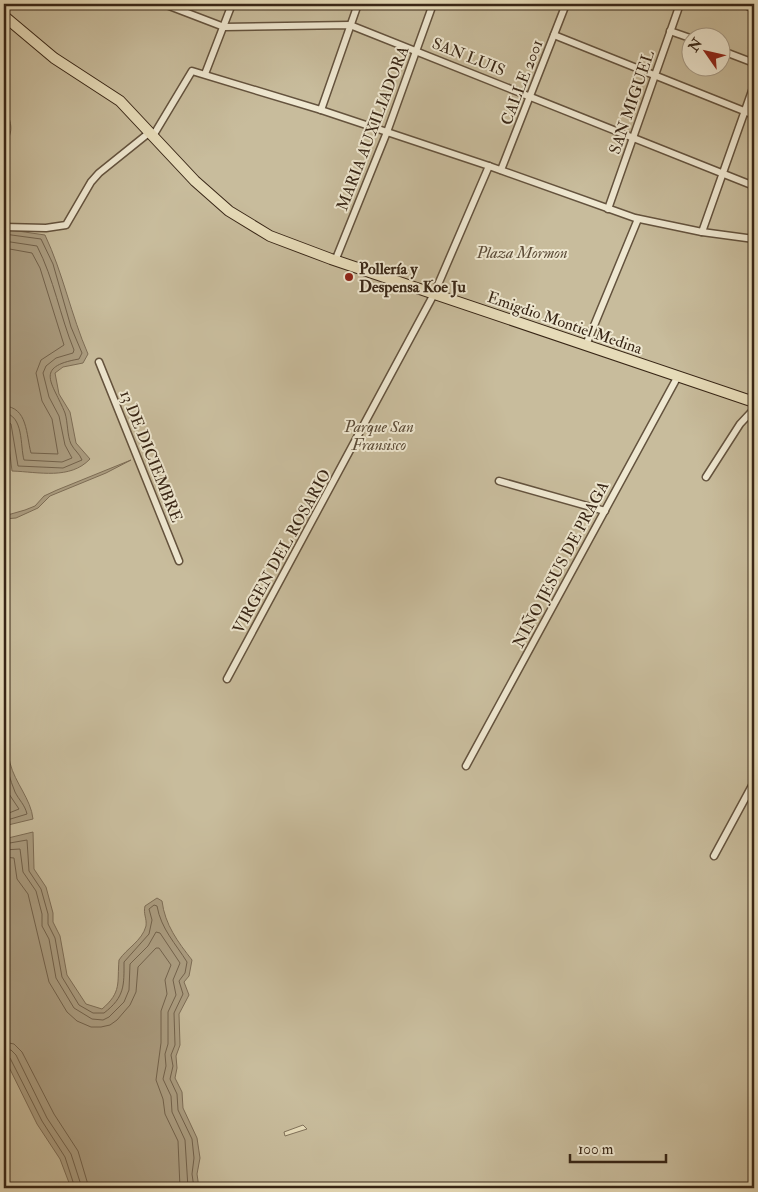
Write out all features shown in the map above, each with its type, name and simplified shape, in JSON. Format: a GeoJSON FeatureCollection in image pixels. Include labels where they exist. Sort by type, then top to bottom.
{"type":"FeatureCollection","features":[{"type":"Feature","properties":{"kind":"main road","name":"Emigdio Montiel Medina"},"geometry":{"type":"LineString","coordinates":[[4,16],[54,58],[97,84],[120,101],[207,194],[238,218],[270,236],[335,261],[754,402]]}},
{"type":"Feature","properties":{"kind":"street","name":"SAN LUIS"},"geometry":{"type":"LineString","coordinates":[[164,4],[224,27],[350,25],[530,95],[754,186]]}},
{"type":"Feature","properties":{"kind":"street"},"geometry":{"type":"LineString","coordinates":[[206,72],[232,4]]}},
{"type":"Feature","properties":{"kind":"street"},"geometry":{"type":"LineString","coordinates":[[321,110],[358,4]]}},
{"type":"Feature","properties":{"kind":"street","name":"MARIA AUXILIADORA"},"geometry":{"type":"LineString","coordinates":[[335,261],[387,132],[433,4]]}},
{"type":"Feature","properties":{"kind":"street","name":"CALLE 2001"},"geometry":{"type":"LineString","coordinates":[[501,170],[566,4]]}},
{"type":"Feature","properties":{"kind":"street","name":"SAN MIGUEL"},"geometry":{"type":"LineString","coordinates":[[608,209],[680,4]]}},
{"type":"Feature","properties":{"kind":"street"},"geometry":{"type":"LineString","coordinates":[[742,4],[754,9]]}},
{"type":"Feature","properties":{"kind":"street"},"geometry":{"type":"LineString","coordinates":[[670,31],[680,34]]}},
{"type":"Feature","properties":{"kind":"street"},"geometry":{"type":"LineString","coordinates":[[554,35],[754,116]]}},
{"type":"Feature","properties":{"kind":"street"},"geometry":{"type":"LineString","coordinates":[[730,54],[754,63]]}},
{"type":"Feature","properties":{"kind":"street"},"geometry":{"type":"LineString","coordinates":[[4,227],[46,228],[66,225],[98,173],[152,134],[192,70],[206,72],[501,170],[638,219],[702,232],[754,239]]}},
{"type":"Feature","properties":{"kind":"street"},"geometry":{"type":"LineString","coordinates":[[702,232],[754,84]]}},
{"type":"Feature","properties":{"kind":"street","name":"VIRGEN DEL ROSARIO"},"geometry":{"type":"LineString","coordinates":[[227,679],[434,294],[489,166]]}},
{"type":"Feature","properties":{"kind":"street"},"geometry":{"type":"LineString","coordinates":[[586,345],[638,219]]}},
{"type":"Feature","properties":{"kind":"street","name":"13 DE DICIEMBRE"},"geometry":{"type":"LineString","coordinates":[[99,362],[179,561]]}},
{"type":"Feature","properties":{"kind":"street","name":"NIÑO JESUS DE PRAGA"},"geometry":{"type":"LineString","coordinates":[[466,766],[678,376]]}},
{"type":"Feature","properties":{"kind":"street"},"geometry":{"type":"LineString","coordinates":[[706,477],[740,424],[754,409]]}},
{"type":"Feature","properties":{"kind":"street"},"geometry":{"type":"LineString","coordinates":[[499,481],[605,511]]}},
{"type":"Feature","properties":{"kind":"street"},"geometry":{"type":"LineString","coordinates":[[714,856],[754,782]]}},
{"type":"Feature","properties":{"kind":"green space","name":"Parque San Fransisco"},"geometry":{"type":"Polygon","coordinates":[[[4,4],[754,4],[754,1188],[4,1188],[4,4]],[[303,1125],[284,1132],[285,1136],[307,1129],[303,1125]]]}},
{"type":"Feature","properties":{"kind":"water"},"geometry":{"type":"Polygon","coordinates":[[[4,107],[11,131],[4,145],[4,107]]]}},
{"type":"Feature","properties":{"kind":"water"},"geometry":{"type":"Polygon","coordinates":[[[4,229],[45,235],[88,354],[83,363],[63,367],[55,373],[59,394],[70,412],[76,443],[90,459],[82,466],[73,470],[54,473],[12,471],[4,404],[4,229]]]}},
{"type":"Feature","properties":{"kind":"water"},"geometry":{"type":"Polygon","coordinates":[[[131,460],[106,473],[50,496],[38,508],[16,518],[4,519],[4,516],[35,506],[44,496],[131,460]]]}},
{"type":"Feature","properties":{"kind":"water"},"geometry":{"type":"Polygon","coordinates":[[[4,713],[10,763],[32,812],[33,819],[4,826],[4,713]]]}},
{"type":"Feature","properties":{"kind":"water"},"geometry":{"type":"Polygon","coordinates":[[[33,832],[34,869],[46,887],[53,913],[53,922],[60,936],[67,975],[86,1004],[102,1009],[113,997],[118,981],[119,960],[141,936],[146,926],[145,906],[157,898],[162,901],[166,918],[173,933],[192,960],[189,976],[184,982],[189,995],[179,1014],[180,1045],[176,1056],[177,1068],[175,1078],[182,1092],[183,1108],[197,1138],[200,1158],[197,1174],[199,1188],[71,1188],[60,1159],[37,1124],[4,1057],[4,839],[33,832]]]}},
{"type":"Feature","properties":{"kind":"place","name":"Pollería y Despensa Koe Ju"},"geometry":{"type":"Point","coordinates":[349,277]}},
{"type":"Feature","properties":{"kind":"park label","name":"Plaza Mormon"},"geometry":{"type":"Point","coordinates":[522,252]}}]}
